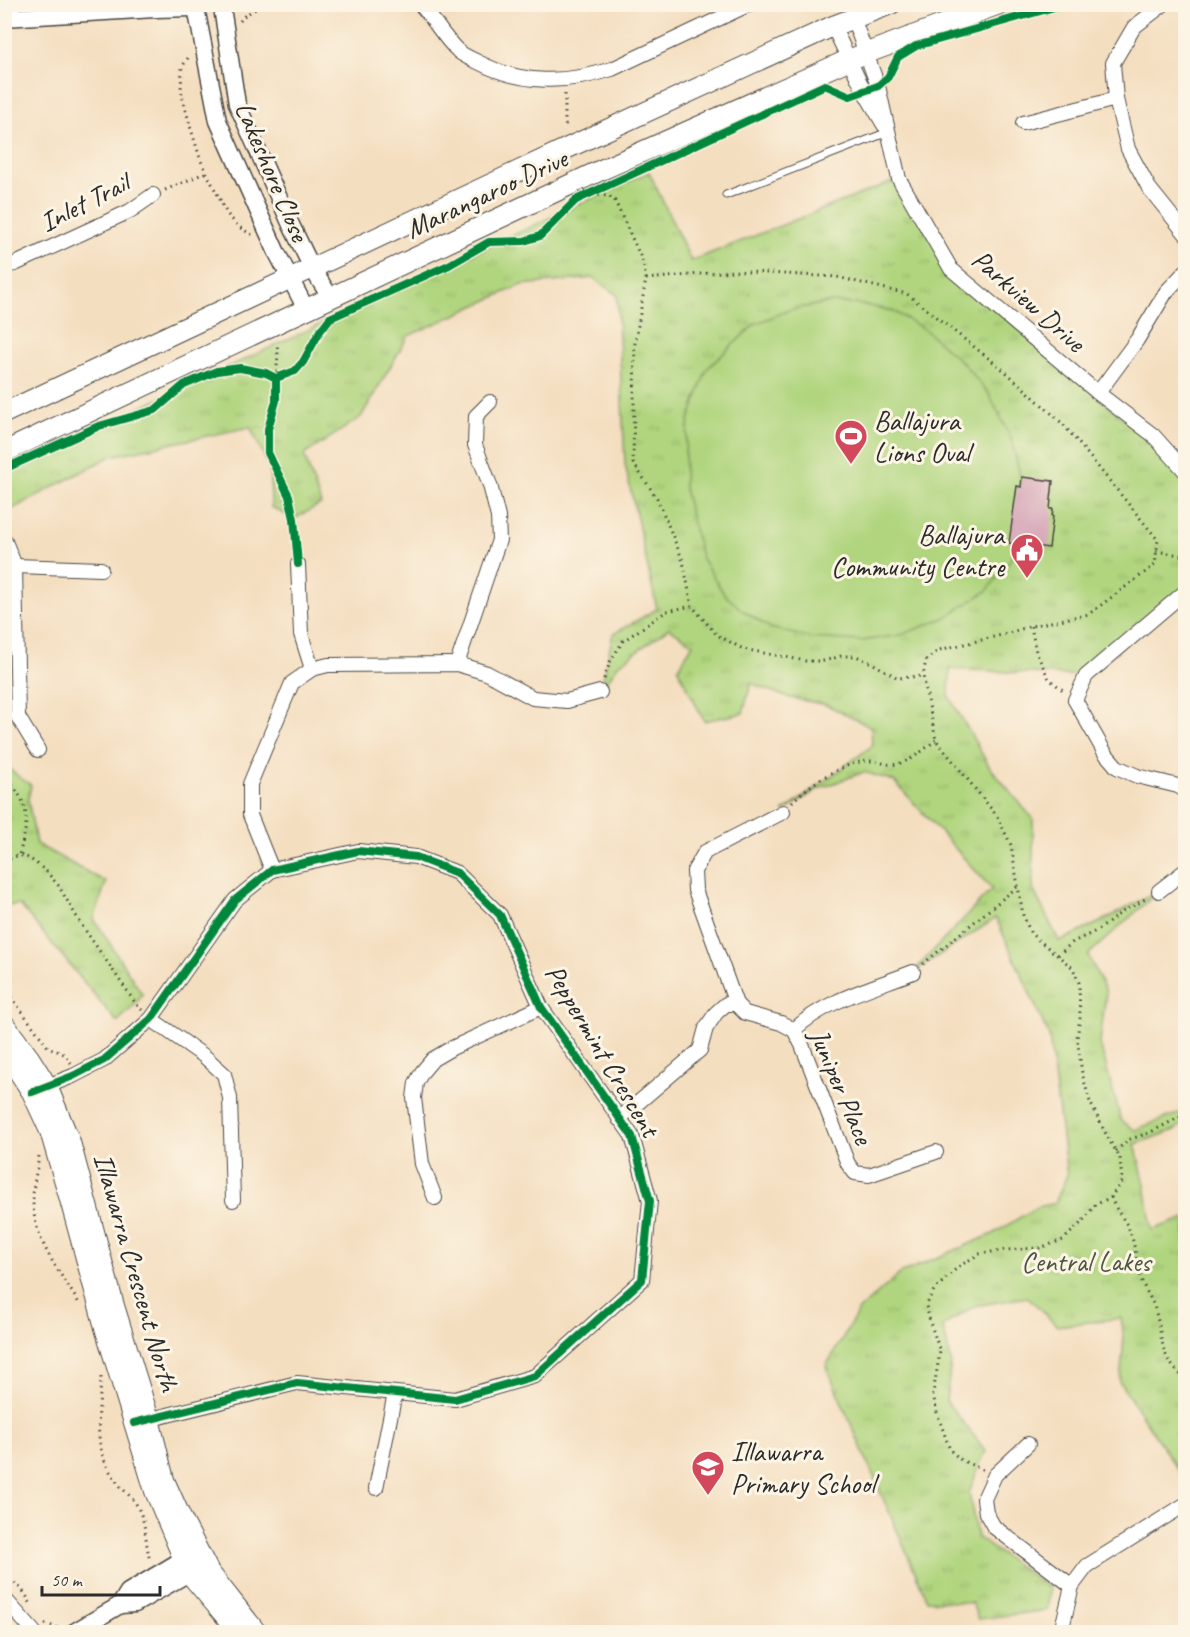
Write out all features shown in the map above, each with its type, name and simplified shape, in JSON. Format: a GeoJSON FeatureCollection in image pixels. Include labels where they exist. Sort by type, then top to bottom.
{"type":"FeatureCollection","features":[{"type":"Feature","properties":{"kind":"main road","name":"Marangaroo Drive"},"geometry":{"type":"LineString","coordinates":[[4,413],[574,145],[833,26],[891,4]]}},
{"type":"Feature","properties":{"kind":"main road","name":"Marangaroo Drive"},"geometry":{"type":"LineString","coordinates":[[4,452],[599,171],[857,57],[999,4]]}},
{"type":"Feature","properties":{"kind":"main road","name":"Illawarra Crescent North"},"geometry":{"type":"LineString","coordinates":[[4,1024],[30,1059],[40,1089],[106,1331],[142,1421],[155,1491],[194,1562],[239,1632]]}},
{"type":"Feature","properties":{"kind":"main road","name":"Illawarra Crescent North"},"geometry":{"type":"LineString","coordinates":[[4,1049],[40,1089]]}},
{"type":"Feature","properties":{"kind":"main road","name":"Illawarra Crescent North"},"geometry":{"type":"LineString","coordinates":[[194,1562],[209,1572],[256,1632]]}},
{"type":"Feature","properties":{"kind":"street"},"geometry":{"type":"LineString","coordinates":[[4,5],[13,4]]}},
{"type":"Feature","properties":{"kind":"street"},"geometry":{"type":"LineString","coordinates":[[421,5],[445,38],[461,53],[517,78],[549,81],[592,76],[612,69],[750,4]]}},
{"type":"Feature","properties":{"kind":"street"},"geometry":{"type":"LineString","coordinates":[[1164,4],[1134,27],[1113,63],[1116,99],[1128,148],[1149,188],[1185,234]]}},
{"type":"Feature","properties":{"kind":"street"},"geometry":{"type":"LineString","coordinates":[[4,18],[194,8],[207,18],[213,18],[230,8]]}},
{"type":"Feature","properties":{"kind":"street","name":"Lakeshore Close"},"geometry":{"type":"LineString","coordinates":[[194,8],[218,121],[306,309]]}},
{"type":"Feature","properties":{"kind":"street","name":"Lakeshore Close"},"geometry":{"type":"LineString","coordinates":[[230,8],[237,104],[291,225],[312,268],[330,297]]}},
{"type":"Feature","properties":{"kind":"street","name":"Parkview Drive"},"geometry":{"type":"LineString","coordinates":[[853,18],[857,57]]}},
{"type":"Feature","properties":{"kind":"street","name":"Parkview Drive"},"geometry":{"type":"LineString","coordinates":[[833,26],[878,86],[898,179],[951,269],[1098,393],[1153,435],[1185,472]]}},
{"type":"Feature","properties":{"kind":"street"},"geometry":{"type":"LineString","coordinates":[[1023,123],[1116,99]]}},
{"type":"Feature","properties":{"kind":"street","name":"Inlet Trail"},"geometry":{"type":"LineString","coordinates":[[4,266],[15,264],[130,211],[153,195]]}},
{"type":"Feature","properties":{"kind":"street"},"geometry":{"type":"LineString","coordinates":[[1098,393],[1137,340],[1166,292],[1185,271]]}},
{"type":"Feature","properties":{"kind":"street"},"geometry":{"type":"LineString","coordinates":[[457,664],[500,540],[496,506],[475,445],[476,416],[490,402]]}},
{"type":"Feature","properties":{"kind":"street"},"geometry":{"type":"LineString","coordinates":[[4,539],[15,566],[18,717],[38,750]]}},
{"type":"Feature","properties":{"kind":"street"},"geometry":{"type":"LineString","coordinates":[[298,564],[301,634],[312,669]]}},
{"type":"Feature","properties":{"kind":"street"},"geometry":{"type":"LineString","coordinates":[[15,566],[101,568]]}},
{"type":"Feature","properties":{"kind":"street"},"geometry":{"type":"LineString","coordinates":[[1185,591],[1086,676],[1075,700],[1105,753],[1117,766],[1137,776],[1178,786],[1185,791]]}},
{"type":"Feature","properties":{"kind":"street"},"geometry":{"type":"LineString","coordinates":[[272,870],[250,815],[250,784],[292,683],[312,669],[328,664],[457,664],[487,673],[533,698],[567,700],[600,693]]}},
{"type":"Feature","properties":{"kind":"street"},"geometry":{"type":"LineString","coordinates":[[619,1119],[700,1050],[706,1028],[716,1013],[726,1004],[736,1004],[695,890],[694,871],[705,852],[783,812]]}},
{"type":"Feature","properties":{"kind":"street","name":"Peppermint Crescent"},"geometry":{"type":"LineString","coordinates":[[40,1089],[104,1060],[151,1019],[235,900],[272,870],[358,851],[416,857],[457,873],[500,915],[541,1008],[632,1136],[650,1201],[642,1280],[535,1376],[455,1399],[297,1383],[142,1421]]}},
{"type":"Feature","properties":{"kind":"street"},"geometry":{"type":"LineString","coordinates":[[1159,891],[1185,870]]}},
{"type":"Feature","properties":{"kind":"street"},"geometry":{"type":"LineString","coordinates":[[794,1030],[810,1017],[839,1001],[913,972]]}},
{"type":"Feature","properties":{"kind":"street","name":"Juniper Place"},"geometry":{"type":"LineString","coordinates":[[736,1004],[745,1013],[782,1023],[794,1030],[802,1045],[848,1164],[855,1173],[869,1175],[936,1152]]}},
{"type":"Feature","properties":{"kind":"street"},"geometry":{"type":"LineString","coordinates":[[435,1198],[422,1164],[414,1098],[416,1083],[422,1071],[433,1059],[452,1048],[541,1008]]}},
{"type":"Feature","properties":{"kind":"street"},"geometry":{"type":"LineString","coordinates":[[151,1019],[204,1056],[225,1074],[230,1098],[233,1200]]}},
{"type":"Feature","properties":{"kind":"street"},"geometry":{"type":"LineString","coordinates":[[376,1488],[395,1393]]}},
{"type":"Feature","properties":{"kind":"street"},"geometry":{"type":"LineString","coordinates":[[1028,1444],[994,1475],[984,1499],[986,1513],[994,1527],[1072,1586]]}},
{"type":"Feature","properties":{"kind":"street"},"geometry":{"type":"LineString","coordinates":[[1061,1632],[1072,1586],[1087,1566],[1185,1504]]}},
{"type":"Feature","properties":{"kind":"street"},"geometry":{"type":"LineString","coordinates":[[120,1605],[128,1592],[157,1575],[194,1562]]}},
{"type":"Feature","properties":{"kind":"street"},"geometry":{"type":"LineString","coordinates":[[69,1630],[120,1605],[135,1604],[194,1562]]}},
{"type":"Feature","properties":{"kind":"street"},"geometry":{"type":"LineString","coordinates":[[4,1598],[37,1626]]}},
{"type":"Feature","properties":{"kind":"lane"},"geometry":{"type":"LineString","coordinates":[[726,195],[888,132]]}},
{"type":"Feature","properties":{"kind":"path"},"geometry":{"type":"LineString","coordinates":[[191,54],[182,67],[181,90],[201,161],[227,214],[239,227],[260,239]]}},
{"type":"Feature","properties":{"kind":"path"},"geometry":{"type":"LineString","coordinates":[[564,80],[565,123],[574,145]]}},
{"type":"Feature","properties":{"kind":"path"},"geometry":{"type":"LineString","coordinates":[[153,195],[207,172]]}},
{"type":"Feature","properties":{"kind":"path"},"geometry":{"type":"LineString","coordinates":[[586,196],[604,187]]}},
{"type":"Feature","properties":{"kind":"path"},"geometry":{"type":"LineString","coordinates":[[586,196],[609,196],[615,201],[643,262],[646,279],[635,343],[633,463],[657,498],[683,561],[692,606],[717,635],[742,649],[806,661],[856,656],[898,678],[923,676]]}},
{"type":"Feature","properties":{"kind":"path"},"geometry":{"type":"LineString","coordinates":[[646,279],[733,271],[756,272],[837,277],[907,294],[1006,372],[1063,424],[1158,540],[1155,565],[1089,614],[1031,626],[939,650],[926,660],[923,676],[936,740],[997,816],[1011,845],[1023,915],[1031,934],[1073,968],[1079,983],[1080,1018],[1077,1038],[1082,1073],[1090,1102],[1120,1157],[1122,1181],[1111,1197],[1095,1205],[1082,1222],[1063,1240],[1039,1248],[979,1254],[958,1267],[934,1290],[926,1306],[940,1351],[933,1394],[950,1450],[961,1460],[994,1475]]}},
{"type":"Feature","properties":{"kind":"path"},"geometry":{"type":"LineString","coordinates":[[272,325],[276,335],[278,355],[276,390]]}},
{"type":"Feature","properties":{"kind":"path"},"geometry":{"type":"LineString","coordinates":[[266,373],[276,378],[285,375]]}},
{"type":"Feature","properties":{"kind":"path"},"geometry":{"type":"LineString","coordinates":[[1156,550],[1185,556]]}},
{"type":"Feature","properties":{"kind":"path"},"geometry":{"type":"LineString","coordinates":[[600,693],[610,662],[623,641],[667,611],[692,606]]}},
{"type":"Feature","properties":{"kind":"path"},"geometry":{"type":"LineString","coordinates":[[1031,626],[1036,652],[1049,679],[1075,700]]}},
{"type":"Feature","properties":{"kind":"path"},"geometry":{"type":"LineString","coordinates":[[783,812],[800,794],[819,780],[856,763],[871,760],[895,765],[910,760],[936,740]]}},
{"type":"Feature","properties":{"kind":"path"},"geometry":{"type":"LineString","coordinates":[[4,776],[17,790],[27,814],[27,829],[19,855]]}},
{"type":"Feature","properties":{"kind":"path"},"geometry":{"type":"LineString","coordinates":[[4,861],[19,855],[29,858],[46,871],[58,885],[81,924],[136,1004],[151,1019]]}},
{"type":"Feature","properties":{"kind":"path"},"geometry":{"type":"LineString","coordinates":[[913,972],[1017,887]]}},
{"type":"Feature","properties":{"kind":"path"},"geometry":{"type":"LineString","coordinates":[[1058,955],[1073,942],[1096,931],[1119,914],[1159,891]]}},
{"type":"Feature","properties":{"kind":"path"},"geometry":{"type":"LineString","coordinates":[[4,987],[48,1047],[64,1054],[78,1073]]}},
{"type":"Feature","properties":{"kind":"path"},"geometry":{"type":"LineString","coordinates":[[1116,1152],[1128,1140],[1151,1132],[1185,1114]]}},
{"type":"Feature","properties":{"kind":"path"},"geometry":{"type":"LineString","coordinates":[[40,1149],[33,1188],[33,1202],[40,1238],[82,1309]]}},
{"type":"Feature","properties":{"kind":"path"},"geometry":{"type":"LineString","coordinates":[[1111,1197],[1129,1230],[1143,1286],[1153,1302],[1157,1315],[1164,1352],[1174,1370],[1185,1379]]}},
{"type":"Feature","properties":{"kind":"path"},"geometry":{"type":"LineString","coordinates":[[101,1370],[98,1427],[101,1451],[107,1467],[139,1508],[144,1522],[148,1554],[157,1575]]}},
{"type":"Feature","properties":{"kind":"path"},"geometry":{"type":"LineString","coordinates":[[4,1581],[7,1579],[18,1585],[32,1608]]}},
{"type":"Feature","properties":{"kind":"path"},"geometry":{"type":"LineString","coordinates":[[37,1626],[46,1625],[69,1630]]}},
{"type":"Feature","properties":{"kind":"green space","name":"Central Lakes"},"geometry":{"type":"Polygon","coordinates":[[[649,172],[691,261],[899,179],[951,269],[1185,472],[1185,591],[1086,676],[950,669],[949,696],[989,766],[1033,819],[1033,889],[1059,941],[1159,891],[1088,955],[1106,992],[1100,1044],[1121,1120],[1134,1130],[1185,1111],[1185,1122],[1175,1130],[1135,1144],[1145,1185],[1152,1230],[1185,1218],[1185,1475],[1182,1476],[1120,1383],[1124,1338],[1121,1318],[1057,1326],[1028,1297],[974,1306],[943,1326],[951,1361],[946,1401],[986,1451],[969,1493],[977,1537],[1049,1588],[1048,1610],[978,1619],[972,1603],[927,1600],[826,1366],[859,1310],[901,1273],[993,1234],[1037,1207],[1055,1203],[1067,1175],[1049,1036],[996,918],[913,972],[992,889],[894,781],[864,772],[818,789],[783,812],[872,746],[871,727],[827,705],[786,697],[751,683],[743,713],[704,721],[678,669],[693,644],[669,628],[618,665],[600,692],[613,634],[657,609],[625,464],[617,295],[593,278],[521,285],[408,336],[361,417],[304,455],[321,504],[294,519],[271,507],[270,468],[250,427],[111,456],[5,513],[4,471],[649,172]]]}},
{"type":"Feature","properties":{"kind":"green space","name":"Ballajura Lions Oval"},"geometry":{"type":"Polygon","coordinates":[[[832,302],[865,305],[893,311],[924,329],[963,363],[989,394],[1011,439],[1021,479],[1020,531],[1010,560],[987,591],[944,618],[901,635],[861,641],[810,638],[770,628],[742,610],[724,594],[701,557],[684,488],[689,420],[707,369],[755,324],[789,310],[832,302]]]}},
{"type":"Feature","properties":{"kind":"green space"},"geometry":{"type":"Polygon","coordinates":[[[4,760],[12,771],[31,785],[28,799],[36,844],[106,882],[94,919],[142,994],[136,1004],[117,1022],[20,905],[5,905],[4,760]]]}},
{"type":"Feature","properties":{"kind":"building"},"geometry":{"type":"Polygon","coordinates":[[[1022,477],[1053,481],[1050,509],[1053,509],[1053,516],[1049,548],[1009,543],[1017,486],[1021,487],[1022,477]]]}},
{"type":"Feature","properties":{"kind":"cycle path"},"geometry":{"type":"LineString","coordinates":[[4,469],[99,426],[155,410],[184,385],[217,371],[240,368],[266,373],[276,378],[295,371],[330,318],[449,265],[489,242],[524,241],[540,236],[576,200],[825,85],[850,96],[878,86],[888,77],[898,57],[916,46],[1065,4]]}},
{"type":"Feature","properties":{"kind":"cycle path"},"geometry":{"type":"LineString","coordinates":[[276,378],[276,401],[268,429],[268,453],[289,496],[294,519],[298,564]]}},
{"type":"Feature","properties":{"kind":"cycle path"},"geometry":{"type":"LineString","coordinates":[[32,1092],[73,1076],[104,1060],[151,1019],[235,900],[272,870],[358,851],[416,857],[457,873],[500,915],[541,1007],[632,1136],[650,1201],[642,1280],[535,1376],[455,1399],[297,1383],[134,1423]]}},
{"type":"Feature","properties":{"kind":"place","name":"Ballajura Lions Oval"},"geometry":{"type":"Point","coordinates":[851,465]}},
{"type":"Feature","properties":{"kind":"place","name":"Ballajura Community Centre"},"geometry":{"type":"Point","coordinates":[1027,579]}},
{"type":"Feature","properties":{"kind":"place","name":"Illawarra Primary School"},"geometry":{"type":"Point","coordinates":[708,1496]}}]}
